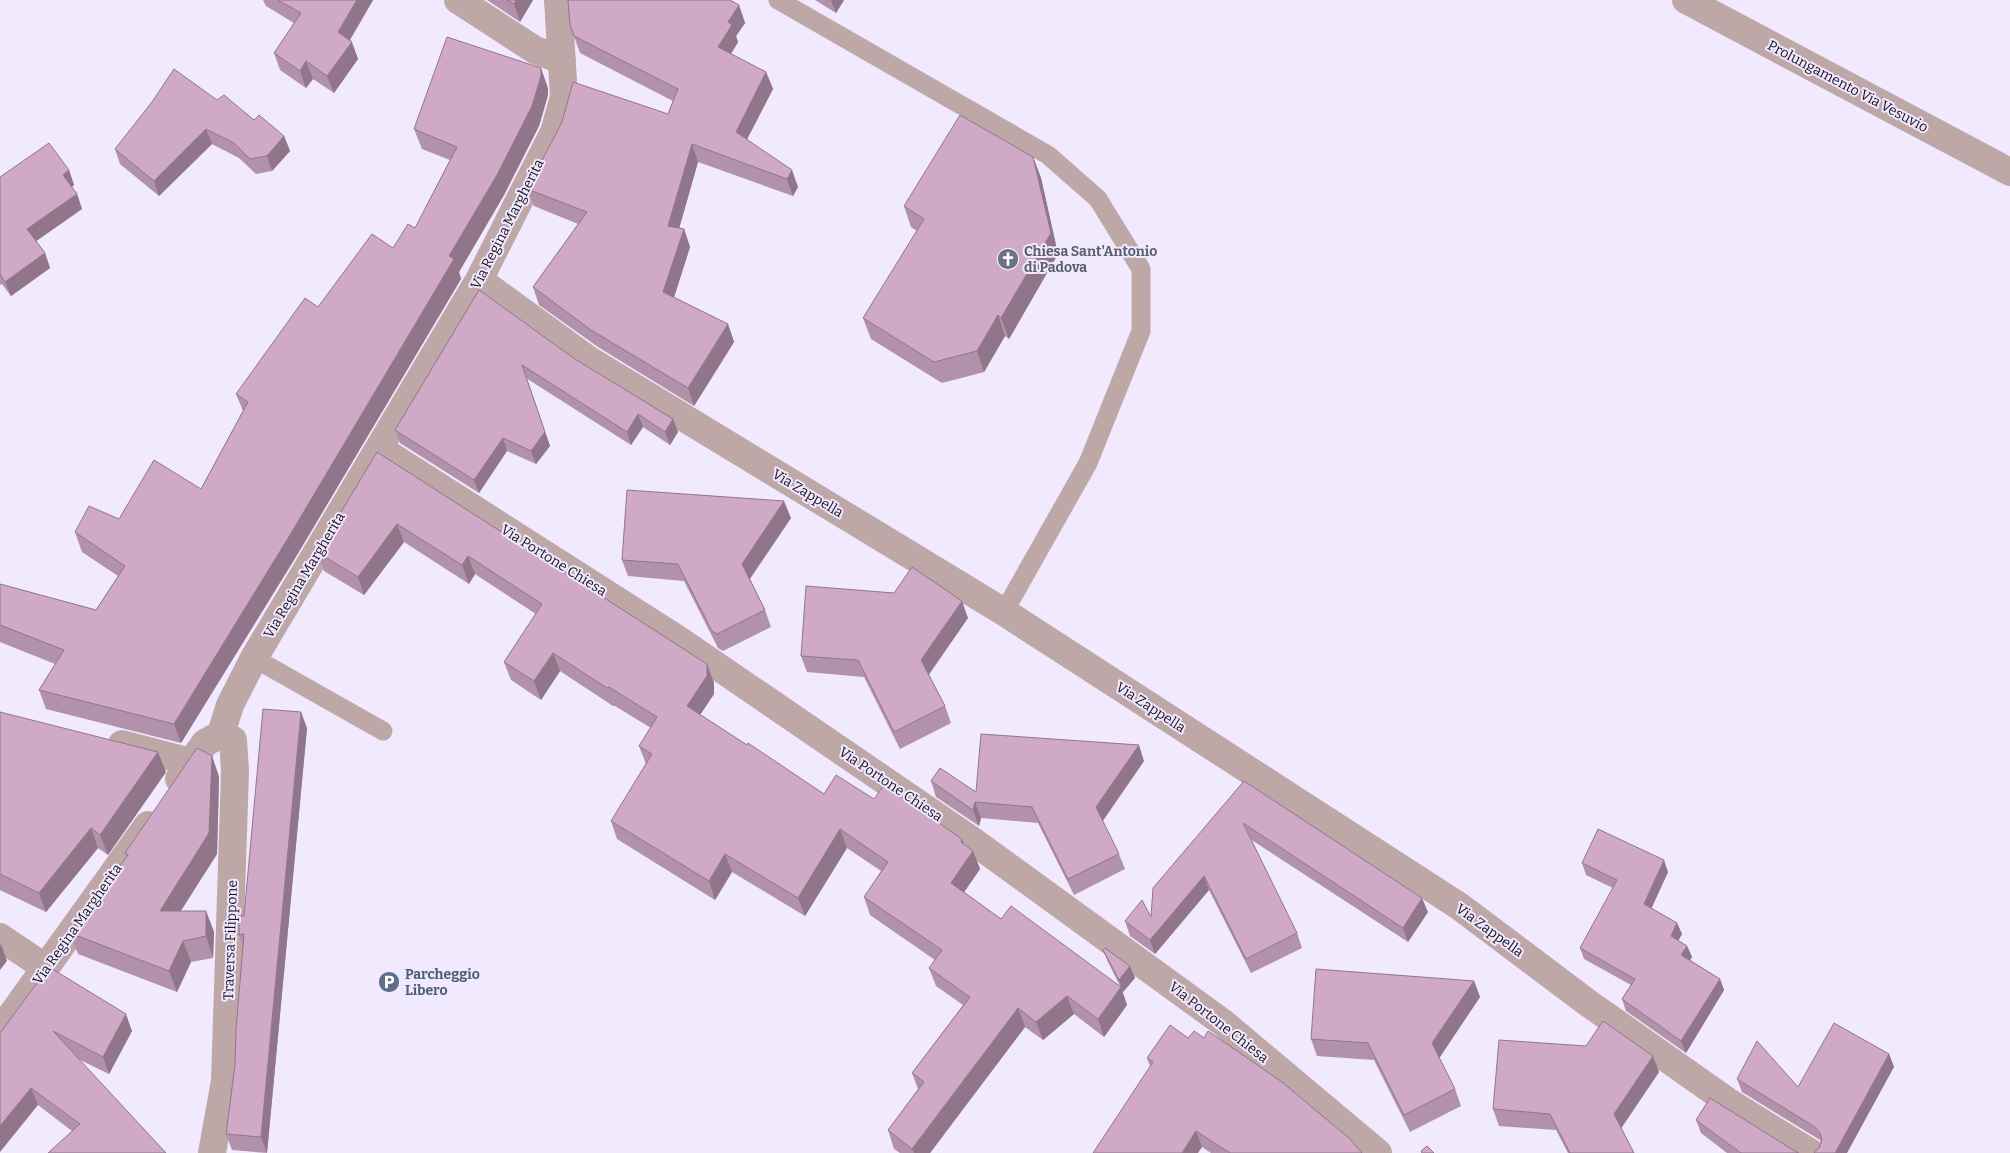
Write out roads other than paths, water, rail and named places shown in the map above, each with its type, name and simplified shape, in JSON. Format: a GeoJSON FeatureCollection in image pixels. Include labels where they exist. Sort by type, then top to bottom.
{"type":"FeatureCollection","features":[{"type":"Feature","properties":{"kind":"street"},"geometry":{"type":"LineString","coordinates":[[458,0],[535,50],[562,60]]}},
{"type":"Feature","properties":{"kind":"street","name":"Via Regina Margherita"},"geometry":{"type":"LineString","coordinates":[[0,1031],[205,743],[221,734],[230,705],[254,658],[479,280],[554,132],[564,97],[558,0]]}},
{"type":"Feature","properties":{"kind":"street","name":"Prolungamento Via Vesuvio"},"geometry":{"type":"LineString","coordinates":[[1686,0],[2010,172]]}},
{"type":"Feature","properties":{"kind":"street","name":"Via Zappella"},"geometry":{"type":"LineString","coordinates":[[479,280],[589,360],[1004,612],[1459,906],[1588,1003],[1714,1092],[1812,1153]]}},
{"type":"Feature","properties":{"kind":"street","name":"Via Portone Chiesa"},"geometry":{"type":"LineString","coordinates":[[380,449],[679,640],[973,841],[1222,1022],[1378,1153]]}},
{"type":"Feature","properties":{"kind":"street","name":"Traversa Filippone"},"geometry":{"type":"LineString","coordinates":[[212,1153],[225,1081],[235,771],[233,740],[221,734]]}},
{"type":"Feature","properties":{"kind":"street"},"geometry":{"type":"LineString","coordinates":[[95,738],[191,762]]}},
{"type":"Feature","properties":{"kind":"street"},"geometry":{"type":"LineString","coordinates":[[0,938],[46,968]]}},
{"type":"Feature","properties":{"kind":"lane"},"geometry":{"type":"LineString","coordinates":[[778,0],[1048,155],[1098,199],[1142,269],[1141,331],[1088,463],[1004,612]]}},
{"type":"Feature","properties":{"kind":"lane"},"geometry":{"type":"LineString","coordinates":[[254,658],[383,731]]}},
{"type":"Feature","properties":{"kind":"place","name":"Chiesa Sant'Antonio di Padova"},"geometry":{"type":"Point","coordinates":[1008,259]}},
{"type":"Feature","properties":{"kind":"place","name":"Parcheggio Libero"},"geometry":{"type":"Point","coordinates":[389,982]}}]}
